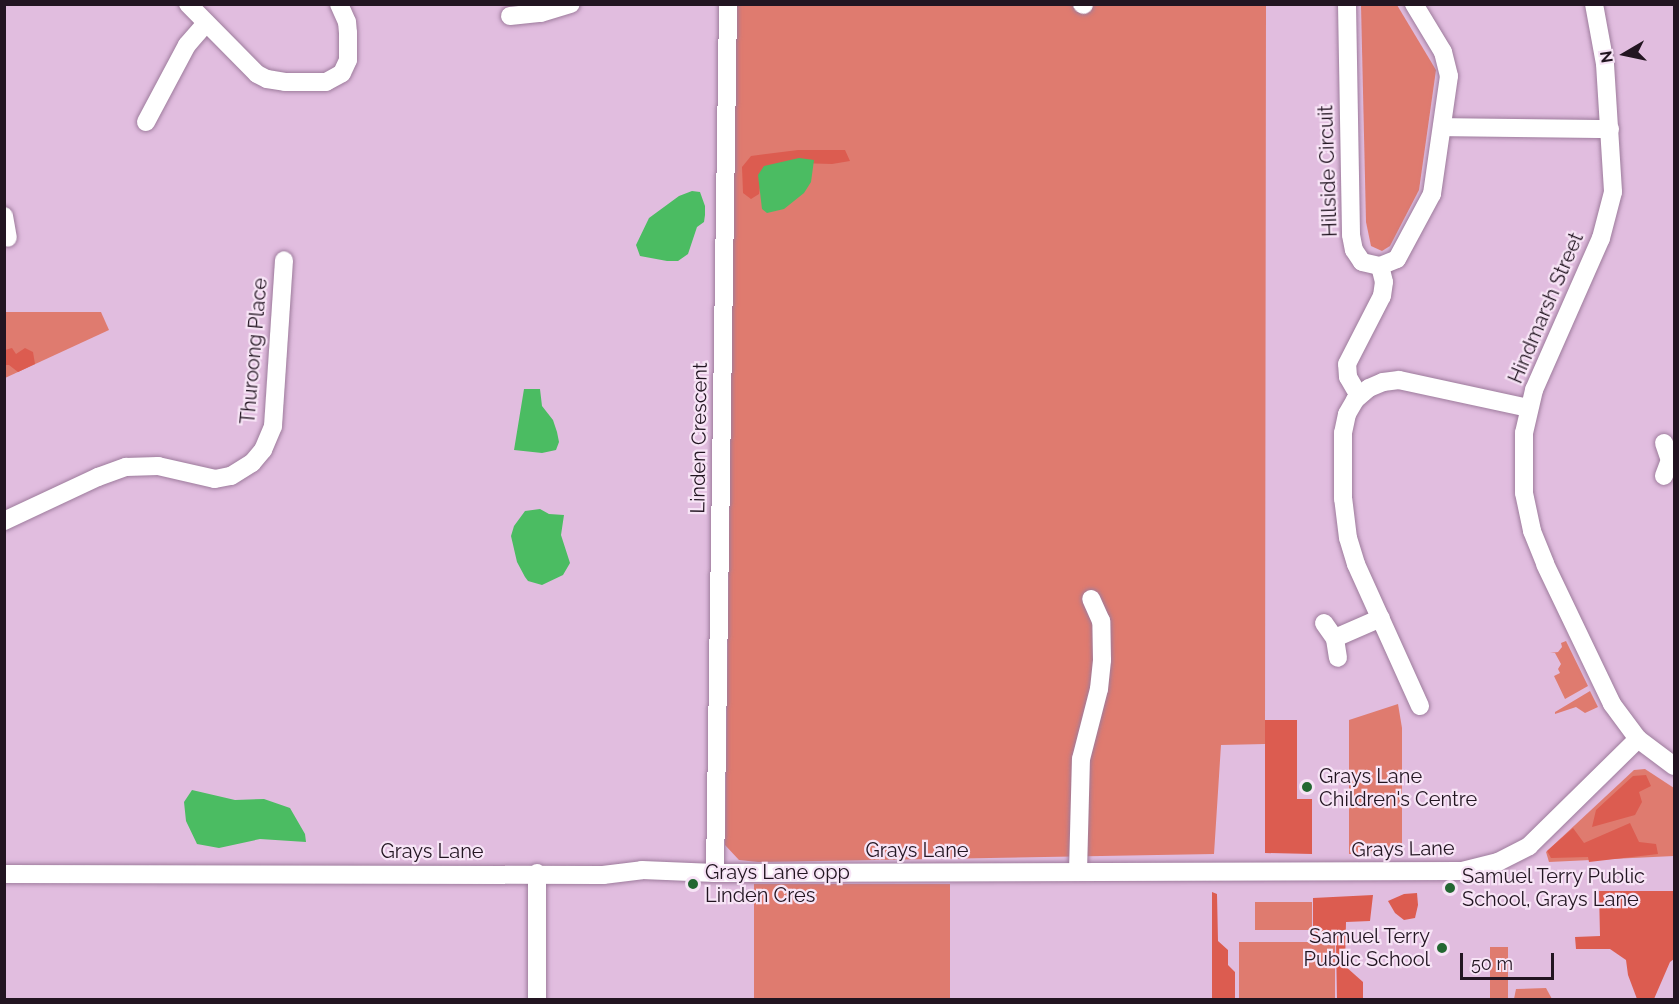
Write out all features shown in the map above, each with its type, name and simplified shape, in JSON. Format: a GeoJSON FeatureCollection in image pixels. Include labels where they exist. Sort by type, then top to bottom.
{"type":"FeatureCollection","features":[{"type":"Feature","properties":{"kind":"street"},"geometry":{"type":"LineString","coordinates":[[188,4],[262,76],[285,82],[326,82],[342,73],[348,60],[347,22],[339,4]]}},
{"type":"Feature","properties":{"kind":"street"},"geometry":{"type":"LineString","coordinates":[[510,16],[540,13],[571,4]]}},
{"type":"Feature","properties":{"kind":"street","name":"Linden Crescent"},"geometry":{"type":"LineString","coordinates":[[715,873],[728,4]]}},
{"type":"Feature","properties":{"kind":"street","name":"Hillside Circuit"},"geometry":{"type":"LineString","coordinates":[[1347,4],[1351,234],[1354,250],[1362,262],[1380,266]]}},
{"type":"Feature","properties":{"kind":"street"},"geometry":{"type":"LineString","coordinates":[[1359,396],[1348,377],[1347,364],[1382,296],[1384,282],[1380,266],[1397,260],[1426,207],[1433,188],[1442,127],[1448,69],[1443,52],[1414,4]]}},
{"type":"Feature","properties":{"kind":"street","name":"Hindmarsh Street"},"geometry":{"type":"LineString","coordinates":[[1594,4],[1603,47],[1614,181],[1608,219],[1539,374],[1528,408],[1523,464],[1526,506],[1532,531],[1545,564],[1606,692],[1638,739],[1674,766]]}},
{"type":"Feature","properties":{"kind":"street"},"geometry":{"type":"LineString","coordinates":[[146,122],[187,45],[206,23]]}},
{"type":"Feature","properties":{"kind":"street"},"geometry":{"type":"LineString","coordinates":[[1442,127],[1610,129]]}},
{"type":"Feature","properties":{"kind":"street"},"geometry":{"type":"LineString","coordinates":[[4,216],[8,238]]}},
{"type":"Feature","properties":{"kind":"street","name":"Thuroong Place"},"geometry":{"type":"LineString","coordinates":[[4,521],[98,477],[126,468],[158,466],[215,479],[231,476],[252,463],[263,450],[273,426],[284,260]]}},
{"type":"Feature","properties":{"kind":"street"},"geometry":{"type":"LineString","coordinates":[[1420,706],[1354,558],[1344,514],[1345,423],[1350,407],[1359,396],[1383,382],[1399,380],[1528,408]]}},
{"type":"Feature","properties":{"kind":"street"},"geometry":{"type":"LineString","coordinates":[[1078,872],[1081,759],[1097,699],[1102,660],[1101,621],[1091,599]]}},
{"type":"Feature","properties":{"kind":"street"},"geometry":{"type":"LineString","coordinates":[[1335,638],[1381,618]]}},
{"type":"Feature","properties":{"kind":"street"},"geometry":{"type":"LineString","coordinates":[[1324,623],[1335,638],[1338,658]]}},
{"type":"Feature","properties":{"kind":"street","name":"Grays Lane"},"geometry":{"type":"LineString","coordinates":[[4,874],[537,873],[603,875],[642,870],[715,873],[1444,872],[1480,868],[1514,855],[1529,846],[1638,739]]}},
{"type":"Feature","properties":{"kind":"street"},"geometry":{"type":"LineString","coordinates":[[537,873],[537,999]]}},
{"type":"Feature","properties":{"kind":"shaded area"},"geometry":{"type":"Polygon","coordinates":[[[736,5],[1266,5],[1265,744],[1221,745],[1214,854],[758,862],[739,860],[725,845],[736,5]]]}},
{"type":"Feature","properties":{"kind":"shaded area"},"geometry":{"type":"Polygon","coordinates":[[[1361,5],[1397,5],[1436,70],[1419,190],[1390,246],[1382,251],[1371,246],[1366,222],[1361,5]]]}},
{"type":"Feature","properties":{"kind":"shaded area"},"geometry":{"type":"Polygon","coordinates":[[[798,150],[845,150],[850,161],[832,164],[798,163],[762,173],[759,194],[751,199],[743,193],[742,167],[751,156],[798,150]]]}},
{"type":"Feature","properties":{"kind":"shaded area"},"geometry":{"type":"Polygon","coordinates":[[[799,158],[814,160],[811,182],[804,193],[784,209],[767,213],[762,209],[758,175],[764,166],[799,158]]]}},
{"type":"Feature","properties":{"kind":"shaded area"},"geometry":{"type":"Polygon","coordinates":[[[692,191],[700,192],[705,206],[705,215],[704,222],[697,227],[688,254],[678,261],[640,256],[636,245],[649,218],[679,196],[692,191]]]}},
{"type":"Feature","properties":{"kind":"shaded area"},"geometry":{"type":"Polygon","coordinates":[[[4,312],[101,312],[109,330],[5,378],[4,312]]]}},
{"type":"Feature","properties":{"kind":"shaded area"},"geometry":{"type":"Polygon","coordinates":[[[12,348],[16,354],[25,348],[33,352],[35,364],[18,372],[9,365],[5,365],[5,350],[12,348]]]}},
{"type":"Feature","properties":{"kind":"shaded area"},"geometry":{"type":"Polygon","coordinates":[[[524,389],[540,389],[542,406],[553,420],[557,432],[559,442],[556,450],[542,453],[514,450],[524,389]]]}},
{"type":"Feature","properties":{"kind":"shaded area"},"geometry":{"type":"Polygon","coordinates":[[[540,509],[549,514],[564,515],[561,535],[570,563],[563,575],[542,585],[528,581],[525,577],[517,562],[511,536],[514,526],[525,511],[540,509]]]}},
{"type":"Feature","properties":{"kind":"shaded area"},"geometry":{"type":"Polygon","coordinates":[[[1566,641],[1588,686],[1565,699],[1554,676],[1560,673],[1558,669],[1561,664],[1555,653],[1550,653],[1558,652],[1562,647],[1561,643],[1566,641]]]}},
{"type":"Feature","properties":{"kind":"shaded area"},"geometry":{"type":"Polygon","coordinates":[[[1590,691],[1598,707],[1585,713],[1576,707],[1555,714],[1555,712],[1590,691]]]}},
{"type":"Feature","properties":{"kind":"shaded area"},"geometry":{"type":"Polygon","coordinates":[[[1398,704],[1402,728],[1402,853],[1349,854],[1349,720],[1398,704]]]}},
{"type":"Feature","properties":{"kind":"shaded area"},"geometry":{"type":"Polygon","coordinates":[[[1265,720],[1297,720],[1297,799],[1312,799],[1312,854],[1265,853],[1265,720]]]}},
{"type":"Feature","properties":{"kind":"shaded area"},"geometry":{"type":"Polygon","coordinates":[[[1645,769],[1674,788],[1674,856],[1549,862],[1546,852],[1634,770],[1645,769]]]}},
{"type":"Feature","properties":{"kind":"shaded area"},"geometry":{"type":"Polygon","coordinates":[[[1646,775],[1651,786],[1639,792],[1642,802],[1635,815],[1592,827],[1596,810],[1633,776],[1646,775]]]}},
{"type":"Feature","properties":{"kind":"shaded area"},"geometry":{"type":"Polygon","coordinates":[[[192,790],[235,800],[264,799],[290,808],[305,834],[306,842],[260,839],[219,848],[197,844],[186,821],[184,802],[192,790]]]}},
{"type":"Feature","properties":{"kind":"shaded area"},"geometry":{"type":"Polygon","coordinates":[[[1630,823],[1639,842],[1656,844],[1658,854],[1589,862],[1588,857],[1551,858],[1547,851],[1573,828],[1584,843],[1630,823]]]}},
{"type":"Feature","properties":{"kind":"shaded area"},"geometry":{"type":"Polygon","coordinates":[[[754,884],[950,884],[950,999],[754,999],[754,884]]]}},
{"type":"Feature","properties":{"kind":"shaded area"},"geometry":{"type":"Polygon","coordinates":[[[1599,891],[1674,891],[1674,959],[1670,962],[1654,999],[1637,999],[1628,975],[1626,960],[1610,949],[1576,949],[1575,937],[1600,936],[1599,891]]]}},
{"type":"Feature","properties":{"kind":"shaded area"},"geometry":{"type":"Polygon","coordinates":[[[1212,892],[1217,894],[1218,941],[1228,950],[1228,965],[1235,972],[1235,999],[1212,999],[1212,892]]]}},
{"type":"Feature","properties":{"kind":"shaded area"},"geometry":{"type":"Polygon","coordinates":[[[1417,893],[1418,905],[1415,918],[1404,920],[1395,913],[1388,901],[1404,894],[1417,893]]]}},
{"type":"Feature","properties":{"kind":"shaded area"},"geometry":{"type":"Polygon","coordinates":[[[1373,895],[1370,921],[1346,922],[1345,966],[1363,982],[1363,999],[1337,999],[1336,942],[1313,940],[1313,898],[1373,895]]]}},
{"type":"Feature","properties":{"kind":"shaded area"},"geometry":{"type":"Polygon","coordinates":[[[1255,902],[1312,902],[1312,930],[1255,930],[1255,902]]]}},
{"type":"Feature","properties":{"kind":"shaded area"},"geometry":{"type":"Polygon","coordinates":[[[1239,942],[1335,942],[1335,1000],[1239,1000],[1239,942]]]}},
{"type":"Feature","properties":{"kind":"shaded area"},"geometry":{"type":"Polygon","coordinates":[[[1490,947],[1508,947],[1508,999],[1490,999],[1490,947]]]}},
{"type":"Feature","properties":{"kind":"shaded area"},"geometry":{"type":"Polygon","coordinates":[[[1546,988],[1552,999],[1514,999],[1516,989],[1546,988]]]}},
{"type":"Feature","properties":{"kind":"place","name":"Grays Lane Children's Centre"},"geometry":{"type":"Point","coordinates":[1307,787]}},
{"type":"Feature","properties":{"kind":"place","name":"Grays Lane opp Linden Cres"},"geometry":{"type":"Point","coordinates":[693,884]}},
{"type":"Feature","properties":{"kind":"place","name":"Samuel Terry Public School, Grays Lane"},"geometry":{"type":"Point","coordinates":[1450,888]}},
{"type":"Feature","properties":{"kind":"place","name":"Samuel Terry Public School"},"geometry":{"type":"Point","coordinates":[1442,948]}}]}
